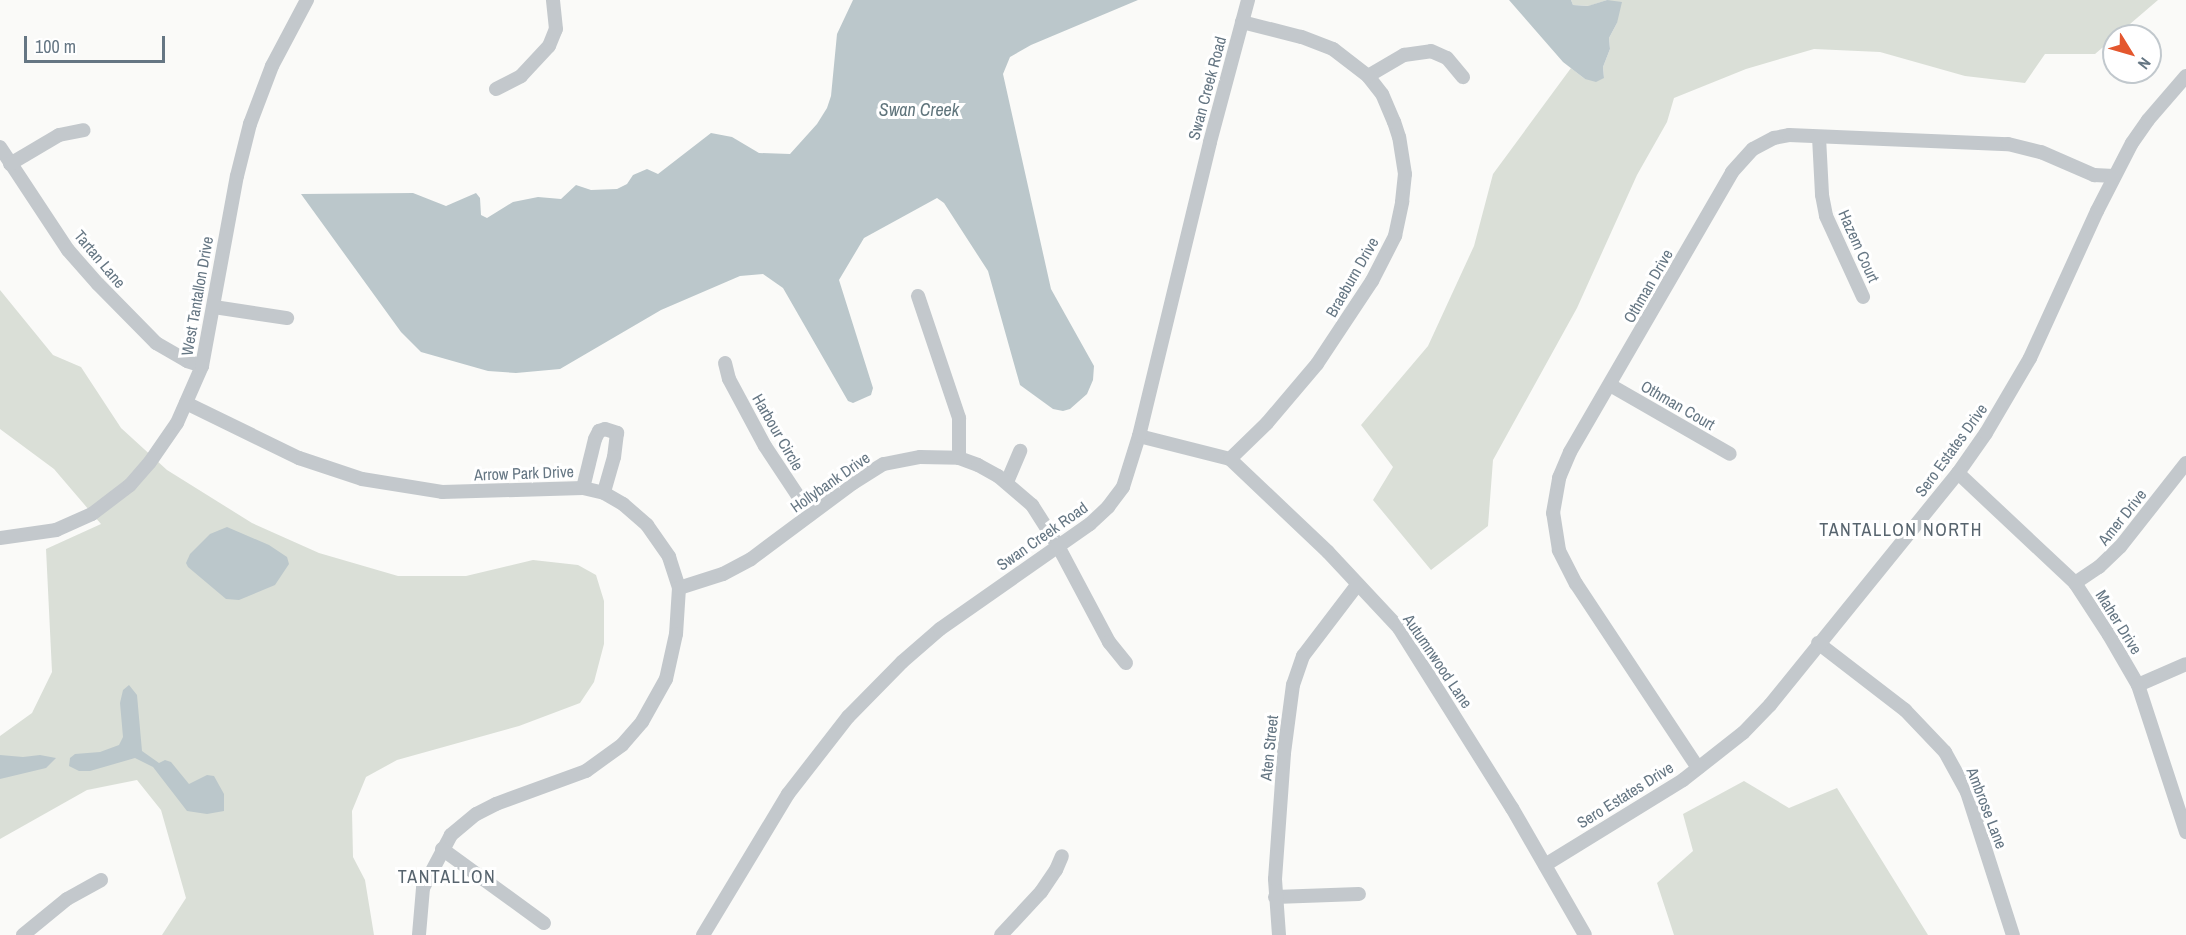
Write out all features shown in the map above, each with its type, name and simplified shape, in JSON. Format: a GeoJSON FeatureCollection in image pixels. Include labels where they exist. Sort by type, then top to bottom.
{"type":"FeatureCollection","features":[{"type":"Feature","properties":{"kind":"street","name":"West Tantallon Drive"},"geometry":{"type":"LineString","coordinates":[[0,538],[56,530],[92,514],[112,500],[150,462],[177,423],[202,366],[237,176],[250,124],[272,66],[307,0]]}},
{"type":"Feature","properties":{"kind":"street"},"geometry":{"type":"LineString","coordinates":[[496,89],[521,76],[549,46],[556,29],[553,0]]}},
{"type":"Feature","properties":{"kind":"street","name":"Swan Creek Road"},"geometry":{"type":"LineString","coordinates":[[702,935],[788,794],[848,717],[902,662],[940,629],[1090,524],[1116,499],[1123,487],[1139,436],[1210,142],[1248,0]]}},
{"type":"Feature","properties":{"kind":"street","name":"Braeburn Drive"},"geometry":{"type":"LineString","coordinates":[[1230,459],[1266,423],[1317,364],[1354,310],[1393,242],[1402,202],[1404,162],[1394,122],[1382,94],[1368,76],[1333,50],[1301,37],[1242,22]]}},
{"type":"Feature","properties":{"kind":"street"},"geometry":{"type":"LineString","coordinates":[[1368,76],[1404,55],[1431,51],[1447,58],[1463,77]]}},
{"type":"Feature","properties":{"kind":"street","name":"Sero Estates Drive"},"geometry":{"type":"LineString","coordinates":[[1545,865],[1671,788],[1758,719],[1958,473],[2009,398],[2114,176],[2148,120],[2186,76]]}},
{"type":"Feature","properties":{"kind":"street"},"geometry":{"type":"LineString","coordinates":[[10,164],[59,135],[84,130]]}},
{"type":"Feature","properties":{"kind":"street","name":"Othman Drive"},"geometry":{"type":"LineString","coordinates":[[1698,768],[1584,599],[1556,542],[1553,513],[1559,478],[1570,452],[1721,189],[1740,162],[1753,149],[1774,138],[1790,135],[1884,137],[2008,144],[2041,152],[2094,175],[2114,176]]}},
{"type":"Feature","properties":{"kind":"street","name":"Hazem Court"},"geometry":{"type":"LineString","coordinates":[[1818,137],[1822,195],[1826,216],[1863,297]]}},
{"type":"Feature","properties":{"kind":"street","name":"Tartan Lane"},"geometry":{"type":"LineString","coordinates":[[0,147],[68,250],[129,318],[170,352],[202,366]]}},
{"type":"Feature","properties":{"kind":"street"},"geometry":{"type":"LineString","coordinates":[[918,296],[959,418],[958,458]]}},
{"type":"Feature","properties":{"kind":"street"},"geometry":{"type":"LineString","coordinates":[[214,307],[287,318]]}},
{"type":"Feature","properties":{"kind":"street","name":"Harbour Circle"},"geometry":{"type":"LineString","coordinates":[[725,363],[729,380],[765,446],[810,514]]}},
{"type":"Feature","properties":{"kind":"street","name":"Othman Court"},"geometry":{"type":"LineString","coordinates":[[1610,385],[1730,454]]}},
{"type":"Feature","properties":{"kind":"street","name":"Arrow Park Drive"},"geometry":{"type":"LineString","coordinates":[[186,404],[299,458],[362,479],[442,492],[583,488],[604,493],[631,510],[654,532],[669,557],[679,588],[676,634],[666,679],[655,701],[632,734],[586,771],[476,814],[451,835],[423,888],[419,935]]}},
{"type":"Feature","properties":{"kind":"street"},"geometry":{"type":"LineString","coordinates":[[583,488],[595,439],[599,431],[605,429],[617,433],[614,457],[604,493]]}},
{"type":"Feature","properties":{"kind":"street","name":"Autumnwood Lane"},"geometry":{"type":"LineString","coordinates":[[1139,436],[1230,459],[1328,552],[1405,636],[1586,935]]}},
{"type":"Feature","properties":{"kind":"street"},"geometry":{"type":"LineString","coordinates":[[1007,482],[1020,451]]}},
{"type":"Feature","properties":{"kind":"street","name":"Hollybank Drive"},"geometry":{"type":"LineString","coordinates":[[679,588],[723,574],[751,559],[862,476],[884,464],[912,458],[958,458],[978,465],[1007,482],[1032,505],[1058,546],[1109,642],[1126,663]]}},
{"type":"Feature","properties":{"kind":"street","name":"Amer Drive"},"geometry":{"type":"LineString","coordinates":[[2074,583],[2099,567],[2120,547],[2186,463]]}},
{"type":"Feature","properties":{"kind":"street","name":"Maher Drive"},"geometry":{"type":"LineString","coordinates":[[1958,473],[2074,583],[2109,635],[2138,685],[2186,832]]}},
{"type":"Feature","properties":{"kind":"street","name":"Aten Street"},"geometry":{"type":"LineString","coordinates":[[1279,935],[1275,897],[1279,814],[1293,685],[1303,656],[1357,585]]}},
{"type":"Feature","properties":{"kind":"street","name":"Ambrose Lane"},"geometry":{"type":"LineString","coordinates":[[1818,643],[1905,710],[1945,752],[1967,792],[2013,935]]}},
{"type":"Feature","properties":{"kind":"street"},"geometry":{"type":"LineString","coordinates":[[2138,685],[2186,664]]}},
{"type":"Feature","properties":{"kind":"street"},"geometry":{"type":"LineString","coordinates":[[442,849],[544,923]]}},
{"type":"Feature","properties":{"kind":"street"},"geometry":{"type":"LineString","coordinates":[[1001,935],[1041,892],[1056,870],[1062,856]]}},
{"type":"Feature","properties":{"kind":"street"},"geometry":{"type":"LineString","coordinates":[[23,935],[67,899],[101,880]]}},
{"type":"Feature","properties":{"kind":"street"},"geometry":{"type":"LineString","coordinates":[[1275,897],[1359,894]]}},
{"type":"Feature","properties":{"kind":"shaded area"},"geometry":{"type":"Polygon","coordinates":[[[1571,0],[1607,0],[1589,6],[1573,5],[1571,0]]]}},
{"type":"Feature","properties":{"kind":"shaded area"},"geometry":{"type":"Polygon","coordinates":[[[1607,0],[2158,0],[2130,24],[2102,24],[2102,48],[2095,54],[2045,54],[2025,83],[1965,76],[1880,52],[1814,49],[1746,69],[1674,98],[1667,122],[1637,175],[1577,308],[1493,460],[1488,526],[1431,570],[1373,500],[1393,467],[1361,425],[1428,346],[1474,246],[1493,174],[1571,68],[1585,79],[1604,78],[1603,67],[1610,49],[1609,38],[1617,23],[1607,0]]]}},
{"type":"Feature","properties":{"kind":"shaded area"},"geometry":{"type":"Polygon","coordinates":[[[0,290],[53,355],[81,367],[121,428],[167,470],[252,523],[319,553],[398,576],[466,576],[533,560],[578,565],[596,575],[604,601],[604,644],[594,682],[580,703],[519,726],[397,760],[366,777],[352,811],[353,857],[365,880],[374,935],[162,935],[186,898],[161,810],[137,780],[87,790],[0,839],[0,736],[32,713],[52,672],[46,549],[101,524],[54,469],[0,429],[0,290]]]}},
{"type":"Feature","properties":{"kind":"shaded area"},"geometry":{"type":"Polygon","coordinates":[[[1744,781],[1789,808],[1837,788],[1928,935],[1674,935],[1657,883],[1693,851],[1683,814],[1744,781]]]}},
{"type":"Feature","properties":{"kind":"water","name":"Swan Creek"},"geometry":{"type":"Polygon","coordinates":[[[853,0],[1138,0],[1031,45],[1010,57],[1003,74],[1051,289],[1094,366],[1093,380],[1087,394],[1070,409],[1063,411],[1053,409],[1020,385],[988,271],[944,203],[937,198],[864,238],[839,280],[873,388],[871,395],[853,403],[848,401],[783,288],[763,274],[740,276],[661,310],[560,369],[516,373],[488,371],[421,352],[401,332],[301,194],[413,193],[446,206],[476,193],[480,198],[481,215],[487,218],[513,202],[538,197],[561,199],[576,185],[591,190],[617,189],[627,184],[633,175],[647,169],[658,174],[711,133],[732,137],[759,153],[790,154],[817,124],[827,108],[831,96],[837,34],[853,0]]]}},
{"type":"Feature","properties":{"kind":"water"},"geometry":{"type":"Polygon","coordinates":[[[1509,0],[1571,0],[1573,5],[1588,6],[1607,0],[1622,2],[1617,23],[1609,38],[1610,49],[1603,67],[1604,78],[1596,82],[1585,79],[1563,62],[1509,0]]]}},
{"type":"Feature","properties":{"kind":"water"},"geometry":{"type":"Polygon","coordinates":[[[227,527],[269,545],[287,557],[289,564],[275,585],[239,600],[226,599],[188,567],[186,563],[190,554],[210,534],[227,527]]]}},
{"type":"Feature","properties":{"kind":"water"},"geometry":{"type":"Polygon","coordinates":[[[129,685],[137,695],[142,751],[159,763],[165,760],[171,762],[189,784],[207,775],[214,776],[224,794],[224,811],[207,814],[187,811],[153,767],[135,758],[90,771],[79,771],[69,766],[70,758],[75,754],[100,752],[119,745],[123,737],[120,703],[123,690],[129,685]]]}},
{"type":"Feature","properties":{"kind":"water"},"geometry":{"type":"Polygon","coordinates":[[[0,755],[23,757],[40,755],[56,758],[46,768],[0,779],[0,755]]]}},
{"type":"Feature","properties":{"kind":"district","name":"TANTALLON NORTH"},"geometry":{"type":"Point","coordinates":[1901,530]}},
{"type":"Feature","properties":{"kind":"district","name":"TANTALLON"},"geometry":{"type":"Point","coordinates":[447,877]}}]}
